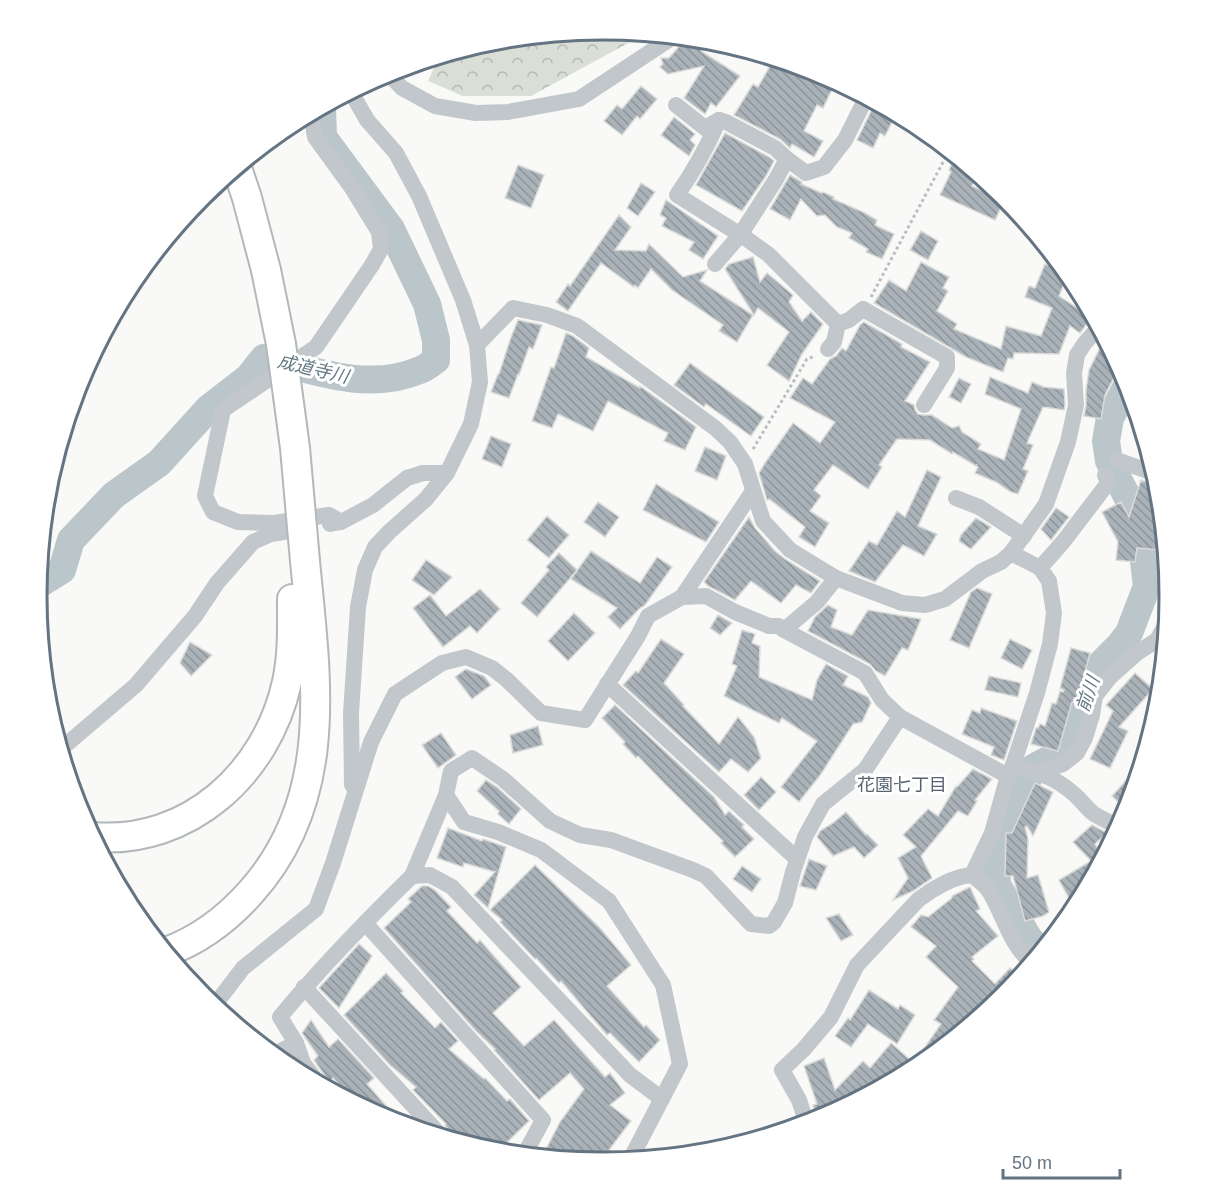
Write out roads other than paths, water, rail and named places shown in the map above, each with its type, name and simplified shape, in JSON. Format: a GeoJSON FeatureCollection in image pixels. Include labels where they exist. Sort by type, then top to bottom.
{"type":"FeatureCollection","features":[{"type":"Feature","properties":{"kind":"highway"},"geometry":{"type":"LineString","coordinates":[[240,176],[247,198],[259,272]]}},
{"type":"Feature","properties":{"kind":"highway"},"geometry":{"type":"LineString","coordinates":[[173,948],[206,932],[236,909],[261,881],[283,848],[301,808],[310,769],[315,727],[316,676],[298,561],[292,425],[281,344],[259,272],[226,188]]}},
{"type":"Feature","properties":{"kind":"highway"},"geometry":{"type":"LineString","coordinates":[[103,837],[133,836],[166,828],[194,815],[219,798],[244,773],[263,745],[278,714],[287,681],[298,561]]}},
{"type":"Feature","properties":{"kind":"street"},"geometry":{"type":"LineString","coordinates":[[396,81],[402,88],[435,106],[476,112],[508,112],[579,99],[663,44]]}},
{"type":"Feature","properties":{"kind":"street"},"geometry":{"type":"LineString","coordinates":[[352,802],[351,713],[358,607],[365,570],[375,548],[389,531],[426,499],[447,473],[471,424],[480,382],[477,345],[463,300],[419,196],[396,153],[367,120],[355,99]]}},
{"type":"Feature","properties":{"kind":"street"},"geometry":{"type":"LineString","coordinates":[[676,105],[705,128],[719,120],[726,122],[775,148],[806,173],[824,167],[845,140],[863,105]]}},
{"type":"Feature","properties":{"kind":"street"},"geometry":{"type":"LineString","coordinates":[[719,120],[692,175],[677,195],[769,255],[838,324]]}},
{"type":"Feature","properties":{"kind":"street"},"geometry":{"type":"LineString","coordinates":[[312,124],[315,137],[352,188],[379,232],[381,249],[316,347],[223,410],[205,496],[213,512],[238,522],[274,524],[329,515],[341,522]]}},
{"type":"Feature","properties":{"kind":"street"},"geometry":{"type":"LineString","coordinates":[[715,264],[740,235],[787,159]]}},
{"type":"Feature","properties":{"kind":"street"},"geometry":{"type":"LineString","coordinates":[[477,345],[513,308],[547,315],[577,326],[715,428],[730,442],[745,464],[763,521],[790,550],[836,578],[902,603],[925,605],[945,599],[982,571],[1001,562],[1011,553],[1046,504],[1068,442],[1076,405],[1074,374],[1077,356],[1093,334]]}},
{"type":"Feature","properties":{"kind":"street"},"geometry":{"type":"LineString","coordinates":[[838,324],[849,320],[863,309],[946,357],[947,369],[924,405]]}},
{"type":"Feature","properties":{"kind":"street"},"geometry":{"type":"LineString","coordinates":[[828,349],[834,342],[838,324]]}},
{"type":"Feature","properties":{"kind":"street"},"geometry":{"type":"LineString","coordinates":[[1117,460],[1145,470]]}},
{"type":"Feature","properties":{"kind":"street"},"geometry":{"type":"LineString","coordinates":[[67,744],[136,685],[195,616],[217,583],[253,542],[271,534],[341,522],[373,505],[407,478],[423,473],[447,473]]}},
{"type":"Feature","properties":{"kind":"street"},"geometry":{"type":"LineString","coordinates":[[1040,568],[1108,483],[1106,475]]}},
{"type":"Feature","properties":{"kind":"street"},"geometry":{"type":"LineString","coordinates":[[682,597],[753,491]]}},
{"type":"Feature","properties":{"kind":"street"},"geometry":{"type":"LineString","coordinates":[[956,498],[979,507],[1024,536]]}},
{"type":"Feature","properties":{"kind":"street"},"geometry":{"type":"LineString","coordinates":[[972,875],[1021,770],[1036,693],[1050,644],[1054,613],[1049,582],[1040,568],[1011,553]]}},
{"type":"Feature","properties":{"kind":"street"},"geometry":{"type":"LineString","coordinates":[[784,630],[817,602],[836,578]]}},
{"type":"Feature","properties":{"kind":"street"},"geometry":{"type":"LineString","coordinates":[[219,999],[243,968],[316,909],[371,742],[395,694],[442,663],[466,657],[492,668],[542,713],[585,720],[638,636],[648,616],[682,597],[706,596],[735,612],[769,626],[779,626],[865,673],[882,700],[900,717],[1021,770],[1060,782],[1083,801],[1092,813],[1111,822]]}},
{"type":"Feature","properties":{"kind":"street"},"geometry":{"type":"LineString","coordinates":[[1021,770],[1064,764],[1077,753],[1085,738],[1095,696],[1110,677],[1137,653],[1157,639]]}},
{"type":"Feature","properties":{"kind":"street"},"geometry":{"type":"LineString","coordinates":[[607,684],[797,859]]}},
{"type":"Feature","properties":{"kind":"street"},"geometry":{"type":"LineString","coordinates":[[305,1065],[296,1043],[280,1017],[304,987],[412,876],[446,795],[451,771],[472,758],[503,779],[550,821],[580,835],[611,840],[706,876],[751,924],[769,926],[774,922],[785,903],[805,837],[823,804],[865,770],[900,717]]}},
{"type":"Feature","properties":{"kind":"street"},"geometry":{"type":"LineString","coordinates":[[446,795],[464,822],[498,831],[541,850],[609,901],[663,985],[680,1064],[635,1151]]}},
{"type":"Feature","properties":{"kind":"street"},"geometry":{"type":"LineString","coordinates":[[412,876],[430,875],[452,886],[630,1075],[662,1099]]}},
{"type":"Feature","properties":{"kind":"street"},"geometry":{"type":"LineString","coordinates":[[804,1115],[799,1100],[782,1070],[804,1049],[831,1017],[857,965],[929,891],[964,876],[972,875],[988,889],[1007,929],[1026,958]]}},
{"type":"Feature","properties":{"kind":"street"},"geometry":{"type":"LineString","coordinates":[[364,923],[543,1120],[528,1148]]}},
{"type":"Feature","properties":{"kind":"street"},"geometry":{"type":"LineString","coordinates":[[304,987],[431,1125]]}},
{"type":"Feature","properties":{"kind":"street"},"geometry":{"type":"LineString","coordinates":[[282,1050],[296,1043]]}},
{"type":"Feature","properties":{"kind":"waterway","name":"成道寺川"},"geometry":{"type":"LineString","coordinates":[[48,579],[62,570],[71,540],[114,495],[159,463],[209,408],[249,377],[264,358],[322,373],[361,379],[401,376],[422,369],[436,360],[436,340],[427,304],[391,229],[323,137],[322,117]]}},
{"type":"Feature","properties":{"kind":"waterway","name":"前川"},"geometry":{"type":"LineString","coordinates":[[1036,946],[1029,939],[997,885],[995,849],[1033,768],[1070,748],[1095,670],[1129,633],[1147,586],[1139,520],[1109,461],[1106,441],[1110,418],[1122,396]]}},
{"type":"Feature","properties":{"kind":"district","name":"花園七丁目"},"geometry":{"type":"Point","coordinates":[902,785]}}]}
